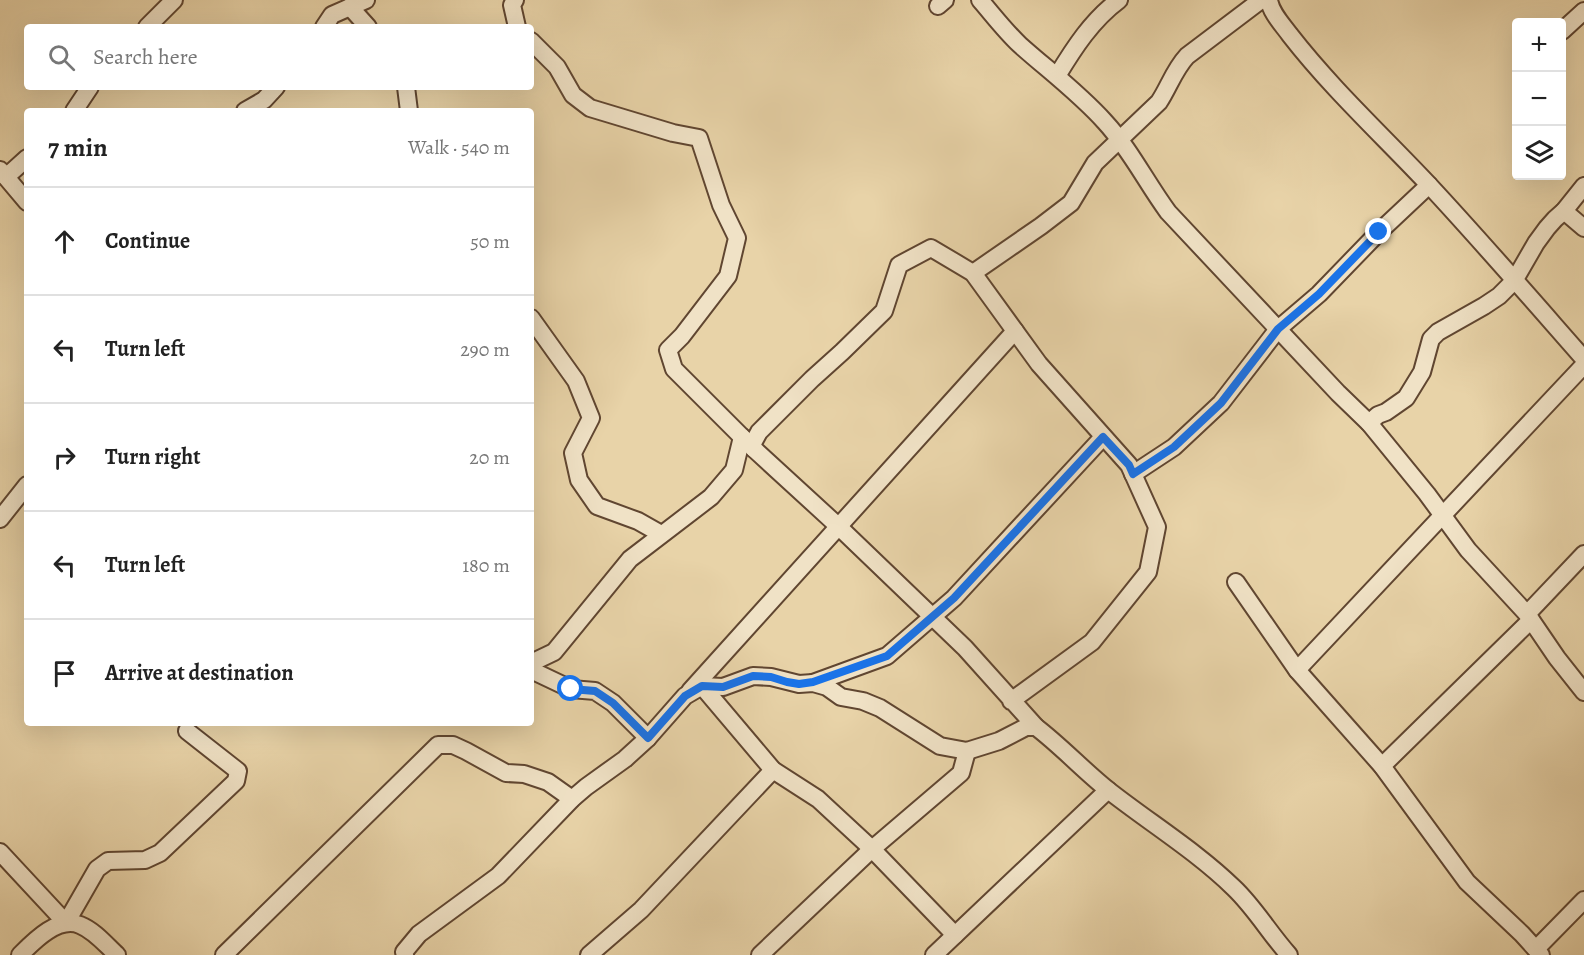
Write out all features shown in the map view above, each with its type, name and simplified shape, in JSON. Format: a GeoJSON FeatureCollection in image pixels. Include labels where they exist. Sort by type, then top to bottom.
{"type":"FeatureCollection","features":[{"type":"Feature","properties":{"kind":"street"},"geometry":{"type":"LineString","coordinates":[[150,24],[174,0]]}},
{"type":"Feature","properties":{"kind":"street"},"geometry":{"type":"LineString","coordinates":[[326,24],[332,15],[366,0]]}},
{"type":"Feature","properties":{"kind":"street"},"geometry":{"type":"LineString","coordinates":[[515,0],[512,5],[516,24]]}},
{"type":"Feature","properties":{"kind":"street"},"geometry":{"type":"LineString","coordinates":[[980,0],[1018,43],[1092,107],[1120,139],[1168,212],[1369,423],[1468,550],[1529,617],[1584,692]]}},
{"type":"Feature","properties":{"kind":"street"},"geometry":{"type":"LineString","coordinates":[[1057,76],[1094,23],[1119,0]]}},
{"type":"Feature","properties":{"kind":"street"},"geometry":{"type":"LineString","coordinates":[[973,273],[1071,203],[1095,164],[1159,102],[1178,66],[1187,56],[1261,0]]}},
{"type":"Feature","properties":{"kind":"street"},"geometry":{"type":"LineString","coordinates":[[1269,0],[1275,16],[1305,54],[1429,185],[1584,359]]}},
{"type":"Feature","properties":{"kind":"street"},"geometry":{"type":"LineString","coordinates":[[350,7],[365,24]]}},
{"type":"Feature","properties":{"kind":"street"},"geometry":{"type":"LineString","coordinates":[[1566,28],[1584,11]]}},
{"type":"Feature","properties":{"kind":"street"},"geometry":{"type":"LineString","coordinates":[[534,43],[557,67],[573,95],[590,108],[673,133],[699,138],[721,205],[737,238],[728,276],[682,336],[668,350],[674,369],[748,443],[965,648],[1036,727],[1108,790],[1185,846],[1236,889],[1289,955]]}},
{"type":"Feature","properties":{"kind":"street"},"geometry":{"type":"LineString","coordinates":[[76,108],[88,90]]}},
{"type":"Feature","properties":{"kind":"street"},"geometry":{"type":"LineString","coordinates":[[254,108],[273,90]]}},
{"type":"Feature","properties":{"kind":"street"},"geometry":{"type":"LineString","coordinates":[[406,90],[409,108]]}},
{"type":"Feature","properties":{"kind":"street"},"geometry":{"type":"LineString","coordinates":[[24,160],[3,174],[24,198]]}},
{"type":"Feature","properties":{"kind":"street"},"geometry":{"type":"LineString","coordinates":[[1133,474],[1174,447],[1221,403],[1278,329],[1319,294],[1379,232],[1429,185]]}},
{"type":"Feature","properties":{"kind":"street"},"geometry":{"type":"LineString","coordinates":[[1369,423],[1406,398],[1422,372],[1431,339],[1438,332],[1499,296],[1514,281],[1542,236],[1584,186]]}},
{"type":"Feature","properties":{"kind":"street"},"geometry":{"type":"LineString","coordinates":[[1564,211],[1584,228]]}},
{"type":"Feature","properties":{"kind":"street"},"geometry":{"type":"LineString","coordinates":[[748,443],[753,443],[759,432],[884,311],[899,265],[931,248],[973,273],[1039,364],[1129,465],[1157,527],[1148,572],[1092,642],[1011,701]]}},
{"type":"Feature","properties":{"kind":"street"},"geometry":{"type":"LineString","coordinates":[[534,322],[576,381],[591,418],[573,453],[579,480],[597,506],[638,521],[661,534]]}},
{"type":"Feature","properties":{"kind":"street"},"geometry":{"type":"LineString","coordinates":[[403,954],[419,934],[498,876],[572,799],[625,759],[648,738],[1015,331]]}},
{"type":"Feature","properties":{"kind":"street"},"geometry":{"type":"LineString","coordinates":[[1297,670],[1584,365]]}},
{"type":"Feature","properties":{"kind":"street"},"geometry":{"type":"LineString","coordinates":[[685,696],[702,686],[723,687],[753,676],[771,677],[799,684],[813,682],[887,656],[954,598],[1103,437]]}},
{"type":"Feature","properties":{"kind":"street"},"geometry":{"type":"LineString","coordinates":[[534,662],[554,652],[630,559],[711,497],[734,470],[748,443]]}},
{"type":"Feature","properties":{"kind":"street"},"geometry":{"type":"LineString","coordinates":[[0,519],[24,489]]}},
{"type":"Feature","properties":{"kind":"street"},"geometry":{"type":"LineString","coordinates":[[1382,766],[1529,617],[1584,554]]}},
{"type":"Feature","properties":{"kind":"street"},"geometry":{"type":"LineString","coordinates":[[1236,582],[1297,670],[1382,766],[1467,882],[1538,952],[1584,900]]}},
{"type":"Feature","properties":{"kind":"street"},"geometry":{"type":"LineString","coordinates":[[534,670],[571,689],[595,691],[613,703],[648,738]]}},
{"type":"Feature","properties":{"kind":"street"},"geometry":{"type":"LineString","coordinates":[[813,682],[827,687],[841,697],[863,700],[880,708],[940,746],[967,752],[999,741],[1026,728],[1036,727]]}},
{"type":"Feature","properties":{"kind":"street"},"geometry":{"type":"LineString","coordinates":[[702,686],[773,770],[818,799],[872,849],[955,935]]}},
{"type":"Feature","properties":{"kind":"street"},"geometry":{"type":"LineString","coordinates":[[66,923],[97,869],[108,861],[145,860],[160,853],[236,781],[238,771],[187,731]]}},
{"type":"Feature","properties":{"kind":"street"},"geometry":{"type":"LineString","coordinates":[[224,955],[438,745],[453,745],[506,773],[524,774],[548,782],[572,799]]}},
{"type":"Feature","properties":{"kind":"street"},"geometry":{"type":"LineString","coordinates":[[760,955],[872,849],[961,773],[967,752]]}},
{"type":"Feature","properties":{"kind":"street"},"geometry":{"type":"LineString","coordinates":[[589,955],[641,910],[773,770]]}},
{"type":"Feature","properties":{"kind":"street"},"geometry":{"type":"LineString","coordinates":[[934,955],[1108,790]]}},
{"type":"Feature","properties":{"kind":"street"},"geometry":{"type":"LineString","coordinates":[[0,852],[66,923]]}},
{"type":"Feature","properties":{"kind":"street"},"geometry":{"type":"LineString","coordinates":[[20,955],[47,930],[66,923],[79,924],[96,935],[117,955]]}},
{"type":"Feature","properties":{"kind":"street"},"geometry":{"type":"LineString","coordinates":[[1276,941],[1295,955]]}},
{"type":"Feature","properties":{"kind":"route"},"geometry":{"type":"LineString","coordinates":[[571,689],[595,691],[613,703],[648,738],[685,696],[702,686],[723,687],[753,676],[771,677],[799,684],[813,682],[887,656],[954,598],[1103,437],[1129,465],[1133,474],[1174,447],[1221,403],[1278,329],[1319,294],[1379,232]]}}]}
